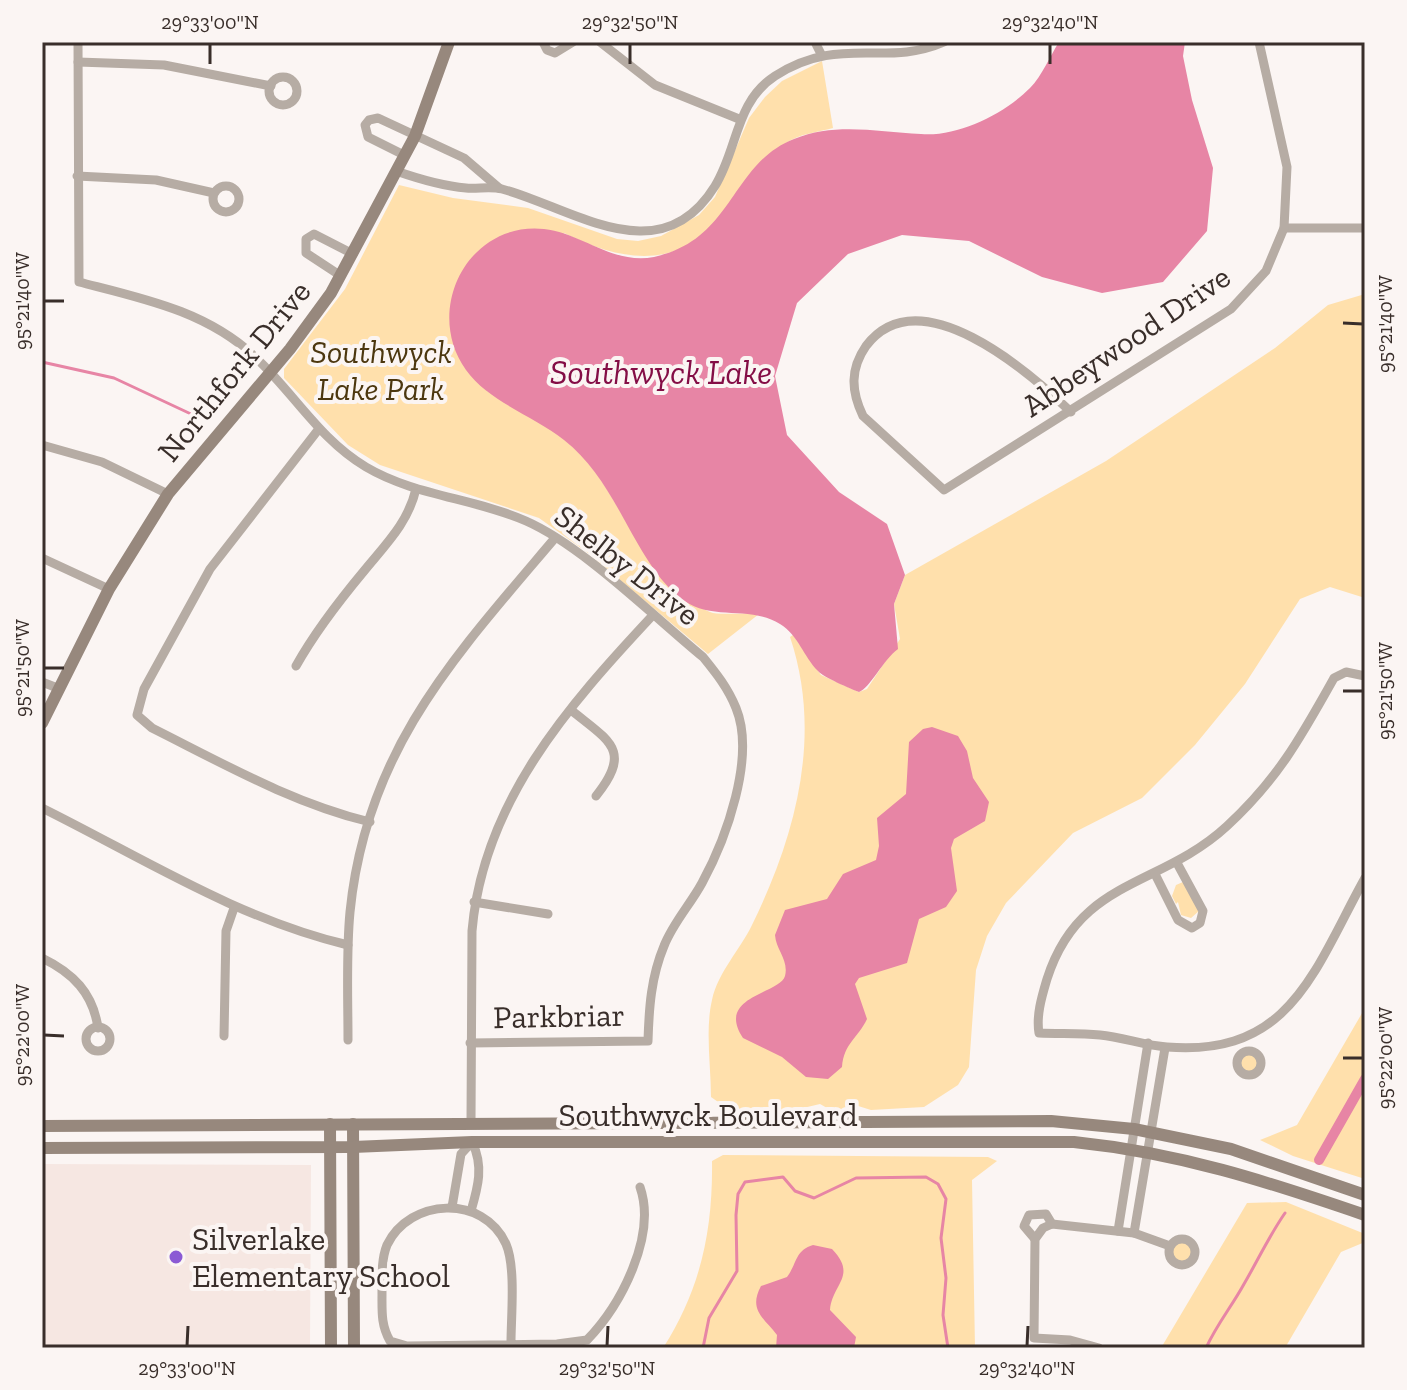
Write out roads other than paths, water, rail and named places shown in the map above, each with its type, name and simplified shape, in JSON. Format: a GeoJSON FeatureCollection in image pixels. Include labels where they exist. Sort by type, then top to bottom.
{"type":"FeatureCollection","features":[{"type":"Feature","properties":{"kind":"street"},"geometry":{"type":"LineString","coordinates":[[78,42],[77,176],[156,180],[214,193]]}},
{"type":"Feature","properties":{"kind":"street","name":"Northfork Drive"},"geometry":{"type":"LineString","coordinates":[[42,723],[109,589],[168,494],[269,374],[341,276],[415,136],[449,42]]}},
{"type":"Feature","properties":{"kind":"street"},"geometry":{"type":"LineString","coordinates":[[543,42],[547,50],[555,53],[573,42]]}},
{"type":"Feature","properties":{"kind":"street"},"geometry":{"type":"LineString","coordinates":[[600,42],[628,68],[655,85],[739,119]]}},
{"type":"Feature","properties":{"kind":"street"},"geometry":{"type":"LineString","coordinates":[[815,42],[821,54]]}},
{"type":"Feature","properties":{"kind":"street"},"geometry":{"type":"LineString","coordinates":[[396,171],[447,186],[499,188],[601,227],[634,232],[661,227],[689,214],[710,194],[724,167],[739,119],[752,98],[771,78],[821,54],[844,51],[906,52],[944,42]]}},
{"type":"Feature","properties":{"kind":"street","name":"Abbeywood Drive"},"geometry":{"type":"LineString","coordinates":[[1071,412],[1039,381],[953,328],[915,320],[885,327],[861,354],[854,369],[856,401],[873,429],[944,490],[1071,412],[1231,309],[1266,271],[1284,228],[1287,167],[1259,42]]}},
{"type":"Feature","properties":{"kind":"street"},"geometry":{"type":"LineString","coordinates":[[78,62],[164,65],[271,86]]}},
{"type":"Feature","properties":{"kind":"street"},"geometry":{"type":"LineString","coordinates":[[404,155],[368,137],[365,125],[372,117],[464,158],[499,188]]}},
{"type":"Feature","properties":{"kind":"street","name":"Shelby Drive"},"geometry":{"type":"LineString","coordinates":[[77,176],[79,282],[153,301],[200,319],[241,345],[318,430],[364,466],[416,489],[508,513],[555,538],[703,657],[723,681],[737,710],[741,748],[736,790],[722,841],[658,960],[650,996],[648,1041]]}},
{"type":"Feature","properties":{"kind":"street"},"geometry":{"type":"LineString","coordinates":[[1284,228],[1365,228]]}},
{"type":"Feature","properties":{"kind":"street"},"geometry":{"type":"LineString","coordinates":[[341,276],[306,253],[306,239],[314,234],[321,236],[353,254]]}},
{"type":"Feature","properties":{"kind":"street"},"geometry":{"type":"LineString","coordinates":[[318,430],[250,513],[201,584],[144,689],[137,715],[152,728],[300,802],[370,822]]}},
{"type":"Feature","properties":{"kind":"street"},"geometry":{"type":"LineString","coordinates":[[42,445],[102,462],[168,494]]}},
{"type":"Feature","properties":{"kind":"street"},"geometry":{"type":"LineString","coordinates":[[296,666],[337,604],[400,528],[411,511],[416,489]]}},
{"type":"Feature","properties":{"kind":"street"},"geometry":{"type":"LineString","coordinates":[[348,1040],[348,945],[354,881],[385,775],[416,712],[459,652],[555,538]]}},
{"type":"Feature","properties":{"kind":"street"},"geometry":{"type":"LineString","coordinates":[[42,558],[109,589]]}},
{"type":"Feature","properties":{"kind":"street"},"geometry":{"type":"LineString","coordinates":[[471,1211],[479,1178],[480,1157],[472,1142],[471,1122],[474,902],[493,837],[514,791],[540,748],[653,615]]}},
{"type":"Feature","properties":{"kind":"street"},"geometry":{"type":"LineString","coordinates":[[1365,676],[1346,672],[1334,678],[1287,760],[1268,786],[1219,833],[1177,863],[1111,893],[1075,926],[1051,968],[1042,996],[1039,1033],[1100,1035],[1165,1048],[1201,1048],[1238,1042],[1273,1023],[1305,986],[1365,878]]}},
{"type":"Feature","properties":{"kind":"street"},"geometry":{"type":"LineString","coordinates":[[42,682],[60,689]]}},
{"type":"Feature","properties":{"kind":"street"},"geometry":{"type":"LineString","coordinates":[[571,710],[616,754],[614,773],[596,796]]}},
{"type":"Feature","properties":{"kind":"street"},"geometry":{"type":"LineString","coordinates":[[42,808],[234,908],[300,934],[348,945]]}},
{"type":"Feature","properties":{"kind":"street"},"geometry":{"type":"LineString","coordinates":[[1155,874],[1178,920],[1192,928],[1200,923],[1203,911],[1177,863]]}},
{"type":"Feature","properties":{"kind":"street"},"geometry":{"type":"LineString","coordinates":[[474,902],[548,914]]}},
{"type":"Feature","properties":{"kind":"street"},"geometry":{"type":"LineString","coordinates":[[224,1036],[226,931],[234,908]]}},
{"type":"Feature","properties":{"kind":"street"},"geometry":{"type":"LineString","coordinates":[[42,958],[79,983],[96,1011],[98,1028]]}},
{"type":"Feature","properties":{"kind":"street","name":"Parkbriar"},"geometry":{"type":"LineString","coordinates":[[470,1043],[648,1041]]}},
{"type":"Feature","properties":{"kind":"street"},"geometry":{"type":"LineString","coordinates":[[1238,1042],[1244,1052]]}},
{"type":"Feature","properties":{"kind":"street"},"geometry":{"type":"LineString","coordinates":[[1118,1231],[1148,1043]]}},
{"type":"Feature","properties":{"kind":"street"},"geometry":{"type":"LineString","coordinates":[[1134,1233],[1165,1048]]}},
{"type":"Feature","properties":{"kind":"street","name":"Southwyck Boulevard"},"geometry":{"type":"LineString","coordinates":[[42,1126],[1028,1120],[1134,1129],[1231,1149],[1365,1195]]}},
{"type":"Feature","properties":{"kind":"street"},"geometry":{"type":"LineString","coordinates":[[765,1121],[765,1141]]}},
{"type":"Feature","properties":{"kind":"street"},"geometry":{"type":"LineString","coordinates":[[197,1124],[197,1149]]}},
{"type":"Feature","properties":{"kind":"street"},"geometry":{"type":"LineString","coordinates":[[330,1124],[331,1343],[354,1343],[353,1124]]}},
{"type":"Feature","properties":{"kind":"street"},"geometry":{"type":"LineString","coordinates":[[76,1126],[76,1147]]}},
{"type":"Feature","properties":{"kind":"street","name":"Southwyck Boulevard"},"geometry":{"type":"LineString","coordinates":[[42,1148],[353,1147],[472,1142],[1005,1140],[1147,1151],[1246,1174],[1365,1215]]}},
{"type":"Feature","properties":{"kind":"street"},"geometry":{"type":"LineString","coordinates":[[452,1207],[461,1154],[472,1142]]}},
{"type":"Feature","properties":{"kind":"street"},"geometry":{"type":"LineString","coordinates":[[458,1177],[479,1178]]}},
{"type":"Feature","properties":{"kind":"street"},"geometry":{"type":"LineString","coordinates":[[511,1342],[510,1265],[506,1245],[490,1223],[471,1211],[452,1207],[427,1210],[401,1225],[387,1246],[381,1271],[382,1326],[390,1341],[407,1346],[511,1342],[557,1344],[587,1340],[603,1323],[627,1278],[644,1227],[647,1205],[640,1187]]}},
{"type":"Feature","properties":{"kind":"street"},"geometry":{"type":"LineString","coordinates":[[1048,1226],[1046,1214],[1029,1215],[1024,1226],[1035,1239],[1034,1338],[1091,1343],[1099,1348]]}},
{"type":"Feature","properties":{"kind":"street"},"geometry":{"type":"LineString","coordinates":[[1035,1239],[1048,1226],[1134,1233],[1170,1246]]}},
{"type":"Feature","properties":{"kind":"water","name":"Southwyck Lake"},"geometry":{"type":"Polygon","coordinates":[[[1059,42],[1185,42],[1183,56],[1192,100],[1213,168],[1207,231],[1163,282],[1102,293],[1042,277],[969,241],[902,235],[848,254],[797,303],[775,376],[787,435],[839,492],[887,524],[905,575],[894,604],[898,649],[859,692],[821,674],[792,634],[780,624],[755,615],[703,609],[679,597],[649,562],[612,498],[583,457],[552,431],[499,400],[466,370],[454,346],[449,322],[452,297],[460,274],[475,254],[494,239],[517,230],[544,229],[625,257],[654,257],[680,248],[701,235],[717,219],[756,166],[794,139],[841,129],[935,134],[980,122],[1007,107],[1030,88],[1059,42]]]}},
{"type":"Feature","properties":{"kind":"water"},"geometry":{"type":"Polygon","coordinates":[[[932,727],[958,736],[967,751],[973,778],[989,802],[985,821],[954,839],[951,848],[957,891],[946,907],[919,919],[907,963],[859,978],[855,984],[867,1019],[848,1046],[842,1067],[828,1079],[806,1077],[782,1057],[743,1038],[737,1024],[737,1013],[752,998],[781,982],[785,976],[785,965],[775,935],[785,910],[827,899],[843,874],[876,860],[879,846],[877,818],[906,794],[909,742],[923,729],[932,727]]]}},
{"type":"Feature","properties":{"kind":"water"},"geometry":{"type":"Polygon","coordinates":[[[813,1245],[832,1249],[843,1266],[842,1280],[830,1310],[856,1337],[854,1348],[776,1348],[777,1335],[757,1308],[757,1294],[761,1286],[787,1277],[800,1254],[813,1245]]]}},
{"type":"Feature","properties":{"kind":"waterway"},"geometry":{"type":"LineString","coordinates":[[42,362],[114,378],[191,414]]}},
{"type":"Feature","properties":{"kind":"waterway"},"geometry":{"type":"LineString","coordinates":[[1319,1160],[1365,1079]]}},
{"type":"Feature","properties":{"kind":"waterway"},"geometry":{"type":"LineString","coordinates":[[703,1348],[709,1318],[737,1271],[738,1194],[745,1182],[783,1177],[795,1191],[814,1198],[856,1178],[926,1177],[938,1184],[946,1199],[941,1238],[946,1278],[943,1315],[948,1348]]}},
{"type":"Feature","properties":{"kind":"waterway"},"geometry":{"type":"LineString","coordinates":[[1206,1348],[1285,1213]]}},
{"type":"Feature","properties":{"kind":"place","name":"Silverlake Elementary School"},"geometry":{"type":"Point","coordinates":[176,1257]}},
{"type":"Feature","properties":{"kind":"park label","name":"Southwyck Lake Park"},"geometry":{"type":"Point","coordinates":[381,370]}}]}
